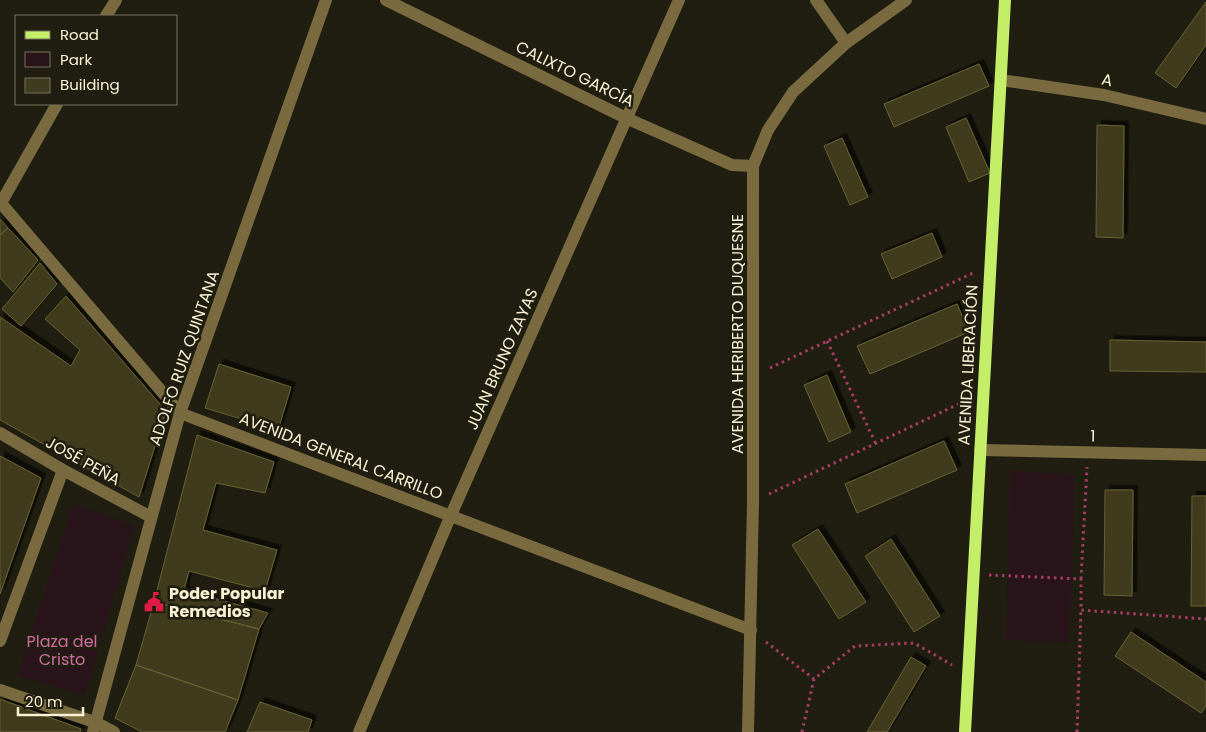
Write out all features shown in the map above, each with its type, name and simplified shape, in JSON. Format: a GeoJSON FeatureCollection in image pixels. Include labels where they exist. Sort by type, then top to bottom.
{"type":"FeatureCollection","features":[{"type":"Feature","properties":{"kind":"main road","name":"AVENIDA LIBERACIÓN"},"geometry":{"type":"LineString","coordinates":[[965,732],[1005,0]]}},
{"type":"Feature","properties":{"kind":"street"},"geometry":{"type":"LineString","coordinates":[[107,15],[116,0]]}},
{"type":"Feature","properties":{"kind":"street","name":"ADOLFO RUIZ QUINTANA"},"geometry":{"type":"LineString","coordinates":[[95,727],[180,413],[326,0]]}},
{"type":"Feature","properties":{"kind":"street","name":"CALIXTO GARCÍA"},"geometry":{"type":"LineString","coordinates":[[386,0],[626,118],[732,165],[753,166]]}},
{"type":"Feature","properties":{"kind":"street","name":"JUAN BRUNO ZAYAS"},"geometry":{"type":"LineString","coordinates":[[359,732],[451,515],[679,0]]}},
{"type":"Feature","properties":{"kind":"street"},"geometry":{"type":"LineString","coordinates":[[816,0],[846,42]]}},
{"type":"Feature","properties":{"kind":"street","name":"AVENIDA HERIBERTO DUQUESNE"},"geometry":{"type":"LineString","coordinates":[[748,732],[753,502],[753,166],[768,130],[793,92],[846,42],[906,0]]}},
{"type":"Feature","properties":{"kind":"street","name":"A"},"geometry":{"type":"LineString","coordinates":[[1001,80],[1104,95],[1206,119]]}},
{"type":"Feature","properties":{"kind":"street"},"geometry":{"type":"LineString","coordinates":[[0,202],[56,105]]}},
{"type":"Feature","properties":{"kind":"street","name":"AVENIDA GENERAL CARRILLO"},"geometry":{"type":"LineString","coordinates":[[0,202],[180,413],[750,630]]}},
{"type":"Feature","properties":{"kind":"street","name":"JOSÉ PEÑA"},"geometry":{"type":"LineString","coordinates":[[0,433],[63,470],[151,517]]}},
{"type":"Feature","properties":{"kind":"street","name":"1"},"geometry":{"type":"LineString","coordinates":[[980,450],[1206,455]]}},
{"type":"Feature","properties":{"kind":"street"},"geometry":{"type":"LineString","coordinates":[[0,641],[63,470]]}},
{"type":"Feature","properties":{"kind":"street"},"geometry":{"type":"LineString","coordinates":[[0,690],[95,727],[114,732]]}},
{"type":"Feature","properties":{"kind":"path"},"geometry":{"type":"LineString","coordinates":[[754,376],[990,264]]}},
{"type":"Feature","properties":{"kind":"path"},"geometry":{"type":"LineString","coordinates":[[827,341],[876,444]]}},
{"type":"Feature","properties":{"kind":"path"},"geometry":{"type":"LineString","coordinates":[[753,502],[983,392]]}},
{"type":"Feature","properties":{"kind":"path"},"geometry":{"type":"LineString","coordinates":[[1078,732],[1081,579],[1087,452]]}},
{"type":"Feature","properties":{"kind":"path"},"geometry":{"type":"LineString","coordinates":[[973,574],[1081,579]]}},
{"type":"Feature","properties":{"kind":"path"},"geometry":{"type":"LineString","coordinates":[[1081,610],[1206,618]]}},
{"type":"Feature","properties":{"kind":"path"},"geometry":{"type":"LineString","coordinates":[[750,630],[814,678]]}},
{"type":"Feature","properties":{"kind":"path"},"geometry":{"type":"LineString","coordinates":[[802,732],[814,678],[855,646],[914,643],[968,674]]}},
{"type":"Feature","properties":{"kind":"green space"},"geometry":{"type":"Polygon","coordinates":[[[1010,471],[1075,474],[1069,643],[1006,640],[1010,471]]]}},
{"type":"Feature","properties":{"kind":"green space","name":"Plaza del Cristo"},"geometry":{"type":"Polygon","coordinates":[[[73,504],[135,526],[85,695],[17,676],[73,504]]]}},
{"type":"Feature","properties":{"kind":"building"},"geometry":{"type":"Polygon","coordinates":[[[1206,2],[1206,45],[1176,88],[1155,73],[1206,2]]]}},
{"type":"Feature","properties":{"kind":"building"},"geometry":{"type":"Polygon","coordinates":[[[979,64],[989,86],[894,127],[884,104],[979,64]]]}},
{"type":"Feature","properties":{"kind":"building"},"geometry":{"type":"Polygon","coordinates":[[[966,118],[990,173],[969,182],[946,127],[966,118]]]}},
{"type":"Feature","properties":{"kind":"building"},"geometry":{"type":"Polygon","coordinates":[[[1097,125],[1124,126],[1123,238],[1096,237],[1097,125]]]}},
{"type":"Feature","properties":{"kind":"building"},"geometry":{"type":"Polygon","coordinates":[[[842,138],[868,197],[850,205],[824,146],[842,138]]]}},
{"type":"Feature","properties":{"kind":"building"},"geometry":{"type":"Polygon","coordinates":[[[0,219],[8,228],[0,235],[0,219]]]}},
{"type":"Feature","properties":{"kind":"building"},"geometry":{"type":"Polygon","coordinates":[[[8,228],[38,260],[13,292],[0,278],[0,235],[8,228]]]}},
{"type":"Feature","properties":{"kind":"building"},"geometry":{"type":"Polygon","coordinates":[[[932,233],[942,257],[892,279],[881,254],[932,233]]]}},
{"type":"Feature","properties":{"kind":"building"},"geometry":{"type":"Polygon","coordinates":[[[40,263],[57,284],[21,326],[2,309],[40,263]]]}},
{"type":"Feature","properties":{"kind":"building"},"geometry":{"type":"Polygon","coordinates":[[[66,296],[166,411],[139,497],[0,420],[0,317],[71,366],[80,350],[45,319],[66,296]]]}},
{"type":"Feature","properties":{"kind":"building"},"geometry":{"type":"Polygon","coordinates":[[[957,304],[969,332],[870,374],[857,346],[957,304]]]}},
{"type":"Feature","properties":{"kind":"building"},"geometry":{"type":"Polygon","coordinates":[[[1110,340],[1206,342],[1206,372],[1110,371],[1110,340]]]}},
{"type":"Feature","properties":{"kind":"building"},"geometry":{"type":"Polygon","coordinates":[[[219,364],[291,387],[278,430],[205,408],[219,364]]]}},
{"type":"Feature","properties":{"kind":"building"},"geometry":{"type":"Polygon","coordinates":[[[827,375],[851,432],[829,442],[804,385],[827,375]]]}},
{"type":"Feature","properties":{"kind":"building"},"geometry":{"type":"Polygon","coordinates":[[[197,435],[274,462],[265,493],[216,483],[203,530],[277,550],[265,591],[189,571],[184,590],[268,613],[259,629],[154,602],[197,435]]]}},
{"type":"Feature","properties":{"kind":"building"},"geometry":{"type":"Polygon","coordinates":[[[944,441],[957,470],[857,513],[845,484],[944,441]]]}},
{"type":"Feature","properties":{"kind":"building"},"geometry":{"type":"Polygon","coordinates":[[[0,456],[41,478],[0,594],[0,456]]]}},
{"type":"Feature","properties":{"kind":"building"},"geometry":{"type":"Polygon","coordinates":[[[1105,490],[1133,490],[1132,596],[1104,595],[1105,490]]]}},
{"type":"Feature","properties":{"kind":"building"},"geometry":{"type":"Polygon","coordinates":[[[1192,496],[1206,496],[1206,606],[1191,606],[1192,496]]]}},
{"type":"Feature","properties":{"kind":"building"},"geometry":{"type":"Polygon","coordinates":[[[818,529],[866,602],[839,619],[792,545],[818,529]]]}},
{"type":"Feature","properties":{"kind":"building"},"geometry":{"type":"Polygon","coordinates":[[[891,539],[940,616],[914,632],[865,556],[891,539]]]}},
{"type":"Feature","properties":{"kind":"building"},"geometry":{"type":"Polygon","coordinates":[[[154,602],[259,629],[238,700],[136,665],[154,602]]]}},
{"type":"Feature","properties":{"kind":"building"},"geometry":{"type":"Polygon","coordinates":[[[1131,632],[1206,682],[1206,706],[1201,713],[1115,656],[1131,632]]]}},
{"type":"Feature","properties":{"kind":"building"},"geometry":{"type":"Polygon","coordinates":[[[911,657],[926,666],[887,732],[867,732],[911,657]]]}},
{"type":"Feature","properties":{"kind":"building"},"geometry":{"type":"Polygon","coordinates":[[[136,665],[238,700],[225,732],[142,732],[115,718],[136,665]]]}},
{"type":"Feature","properties":{"kind":"building"},"geometry":{"type":"Polygon","coordinates":[[[0,699],[81,729],[80,732],[0,732],[0,699]]]}},
{"type":"Feature","properties":{"kind":"building"},"geometry":{"type":"Polygon","coordinates":[[[260,702],[312,720],[308,732],[247,732],[260,702]]]}},
{"type":"Feature","properties":{"kind":"place","name":"Poder Popular Remedios"},"geometry":{"type":"Point","coordinates":[154,602]}}]}
